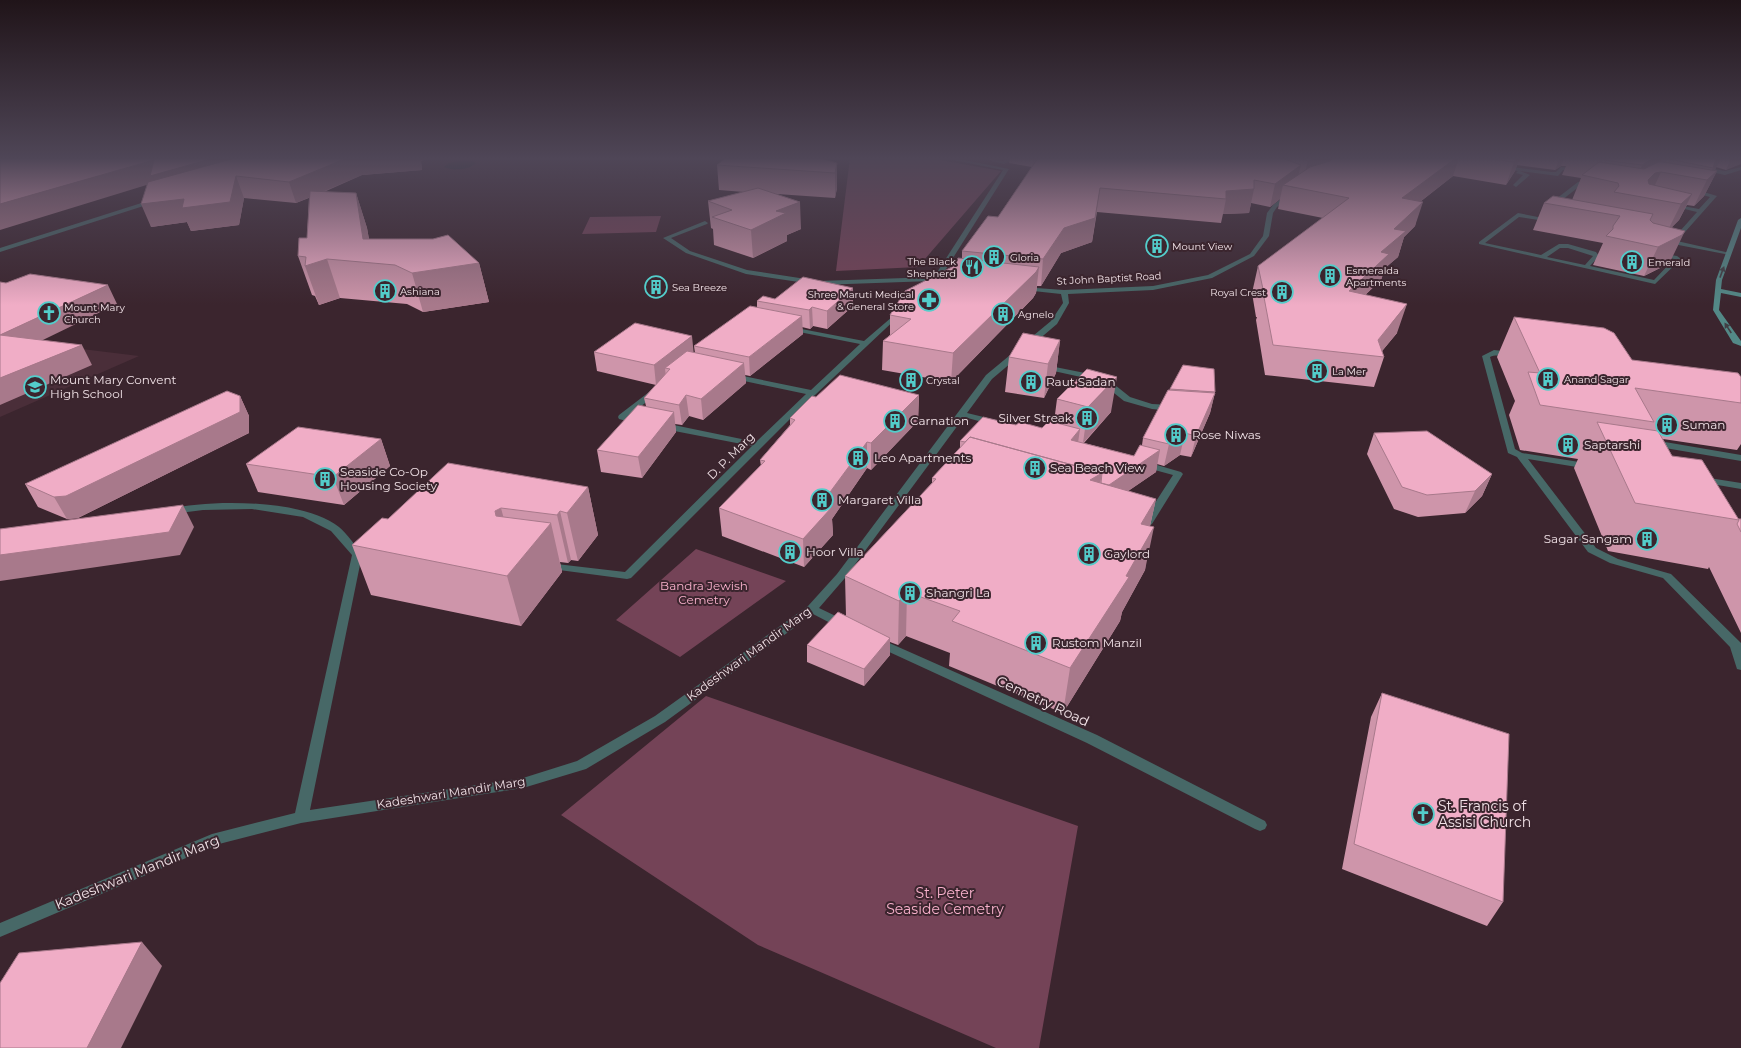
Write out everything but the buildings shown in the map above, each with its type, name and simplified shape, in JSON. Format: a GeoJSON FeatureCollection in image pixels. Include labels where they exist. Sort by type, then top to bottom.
{"type":"FeatureCollection","features":[{"type":"Feature","properties":{"kind":"main road"},"geometry":{"type":"LineString","coordinates":[[1741,220],[1719,280],[1716,310],[1736,341],[1741,344]]}},
{"type":"Feature","properties":{"kind":"main road"},"geometry":{"type":"LineString","coordinates":[[1718,290],[1741,295]]}},
{"type":"Feature","properties":{"kind":"street"},"geometry":{"type":"LineString","coordinates":[[0,250],[136,207]]}},
{"type":"Feature","properties":{"kind":"street"},"geometry":{"type":"LineString","coordinates":[[927,289],[942,279],[984,207]]}},
{"type":"Feature","properties":{"kind":"street","name":"St John Baptist Road"},"geometry":{"type":"LineString","coordinates":[[1017,287],[1064,292],[1153,288],[1210,277],[1252,255],[1266,236],[1270,213],[1274,207]]}},
{"type":"Feature","properties":{"kind":"street"},"geometry":{"type":"LineString","coordinates":[[1681,207],[1701,211]]}},
{"type":"Feature","properties":{"kind":"street"},"geometry":{"type":"LineString","coordinates":[[1675,240],[1705,207]]}},
{"type":"Feature","properties":{"kind":"street"},"geometry":{"type":"LineString","coordinates":[[1553,221],[1547,217],[1518,215],[1481,242],[1485,245],[1656,282],[1678,258],[1654,252]]}},
{"type":"Feature","properties":{"kind":"street"},"geometry":{"type":"LineString","coordinates":[[1686,218],[1693,220]]}},
{"type":"Feature","properties":{"kind":"street"},"geometry":{"type":"LineString","coordinates":[[705,223],[666,238],[688,252],[746,272],[804,281],[819,283],[942,279]]}},
{"type":"Feature","properties":{"kind":"street"},"geometry":{"type":"LineString","coordinates":[[1670,236],[1675,240]]}},
{"type":"Feature","properties":{"kind":"street"},"geometry":{"type":"LineString","coordinates":[[1659,242],[1675,240],[1728,254]]}},
{"type":"Feature","properties":{"kind":"street"},"geometry":{"type":"LineString","coordinates":[[1542,257],[1556,247],[1568,246],[1596,254],[1586,267]]}},
{"type":"Feature","properties":{"kind":"street","name":"Kadeshwari Mandir Marg"},"geometry":{"type":"LineString","coordinates":[[0,930],[217,838],[301,817],[523,783],[581,765],[660,719],[812,609],[840,576],[989,377],[1016,360],[1054,322],[1066,303],[1064,292]]}},
{"type":"Feature","properties":{"kind":"street","name":"D. P. Marg"},"geometry":{"type":"LineString","coordinates":[[536,564],[627,576],[758,445],[904,308]]}},
{"type":"Feature","properties":{"kind":"street"},"geometry":{"type":"LineString","coordinates":[[782,326],[865,343]]}},
{"type":"Feature","properties":{"kind":"street"},"geometry":{"type":"LineString","coordinates":[[1518,355],[1494,352],[1486,356],[1511,451],[1520,455],[1602,468]]}},
{"type":"Feature","properties":{"kind":"street"},"geometry":{"type":"LineString","coordinates":[[1034,364],[1102,379],[1127,399],[1152,406],[1182,408]]}},
{"type":"Feature","properties":{"kind":"street"},"geometry":{"type":"LineString","coordinates":[[727,375],[813,393]]}},
{"type":"Feature","properties":{"kind":"street"},"geometry":{"type":"LineString","coordinates":[[644,422],[622,417],[664,385]]}},
{"type":"Feature","properties":{"kind":"street"},"geometry":{"type":"LineString","coordinates":[[962,414],[999,424]]}},
{"type":"Feature","properties":{"kind":"street"},"geometry":{"type":"LineString","coordinates":[[659,425],[758,445]]}},
{"type":"Feature","properties":{"kind":"street"},"geometry":{"type":"LineString","coordinates":[[1643,446],[1665,445],[1741,458]]}},
{"type":"Feature","properties":{"kind":"street"},"geometry":{"type":"LineString","coordinates":[[1520,455],[1592,550],[1614,561],[1666,576],[1738,647],[1741,666]]}},
{"type":"Feature","properties":{"kind":"street"},"geometry":{"type":"LineString","coordinates":[[1132,520],[1147,524],[1178,474],[1134,461]]}},
{"type":"Feature","properties":{"kind":"street"},"geometry":{"type":"LineString","coordinates":[[1694,479],[1741,486]]}},
{"type":"Feature","properties":{"kind":"street"},"geometry":{"type":"LineString","coordinates":[[164,512],[203,507],[252,506],[306,514],[335,529],[357,555],[301,817]]}},
{"type":"Feature","properties":{"kind":"street"},"geometry":{"type":"LineString","coordinates":[[812,609],[854,630]]}},
{"type":"Feature","properties":{"kind":"street","name":"Cemetry Road"},"geometry":{"type":"LineString","coordinates":[[867,637],[1092,739],[1260,825]]}},
{"type":"Feature","properties":{"kind":"shaded area","name":"Mount Mary Convent High School"},"geometry":{"type":"Polygon","coordinates":[[[0,339],[139,356],[0,417],[0,339]]]}},
{"type":"Feature","properties":{"kind":"green space"},"geometry":{"type":"Polygon","coordinates":[[[844,207],[970,207],[918,267],[836,271],[844,207]]]}},
{"type":"Feature","properties":{"kind":"green space"},"geometry":{"type":"Polygon","coordinates":[[[661,216],[656,232],[582,234],[590,217],[661,216]]]}},
{"type":"Feature","properties":{"kind":"green space","name":"Bandra Jewish Cemetry"},"geometry":{"type":"Polygon","coordinates":[[[696,549],[786,581],[680,657],[616,620],[696,549]]]}},
{"type":"Feature","properties":{"kind":"green space","name":"St. Peter Seaside Cemetry"},"geometry":{"type":"Polygon","coordinates":[[[706,696],[1078,826],[1039,1048],[996,1048],[758,945],[561,815],[706,696]]]}},
{"type":"Feature","properties":{"kind":"place","name":"Mount View"},"geometry":{"type":"Point","coordinates":[1157,246]}},
{"type":"Feature","properties":{"kind":"place","name":"Gloria"},"geometry":{"type":"Point","coordinates":[994,257]}},
{"type":"Feature","properties":{"kind":"place","name":"Emerald"},"geometry":{"type":"Point","coordinates":[1632,262]}},
{"type":"Feature","properties":{"kind":"place","name":"The Black Shepherd"},"geometry":{"type":"Point","coordinates":[972,267]}},
{"type":"Feature","properties":{"kind":"place","name":"Esmeralda Apartments"},"geometry":{"type":"Point","coordinates":[1330,276]}},
{"type":"Feature","properties":{"kind":"place","name":"Sea Breeze"},"geometry":{"type":"Point","coordinates":[656,287]}},
{"type":"Feature","properties":{"kind":"place","name":"Ashiana"},"geometry":{"type":"Point","coordinates":[385,291]}},
{"type":"Feature","properties":{"kind":"place","name":"Royal Crest"},"geometry":{"type":"Point","coordinates":[1282,292]}},
{"type":"Feature","properties":{"kind":"place","name":"Shree Maruti Medical & General Store"},"geometry":{"type":"Point","coordinates":[929,300]}},
{"type":"Feature","properties":{"kind":"place","name":"Mount Mary Church"},"geometry":{"type":"Point","coordinates":[49,313]}},
{"type":"Feature","properties":{"kind":"place","name":"Agnelo"},"geometry":{"type":"Point","coordinates":[1003,314]}},
{"type":"Feature","properties":{"kind":"place","name":"La Mer"},"geometry":{"type":"Point","coordinates":[1317,371]}},
{"type":"Feature","properties":{"kind":"place","name":"Anand Sagar"},"geometry":{"type":"Point","coordinates":[1548,379]}},
{"type":"Feature","properties":{"kind":"place","name":"Crystal"},"geometry":{"type":"Point","coordinates":[911,380]}},
{"type":"Feature","properties":{"kind":"place","name":"Raut Sadan"},"geometry":{"type":"Point","coordinates":[1031,382]}},
{"type":"Feature","properties":{"kind":"place","name":"Mount Mary Convent High School"},"geometry":{"type":"Point","coordinates":[35,387]}},
{"type":"Feature","properties":{"kind":"place","name":"Silver Streak"},"geometry":{"type":"Point","coordinates":[1087,418]}},
{"type":"Feature","properties":{"kind":"place","name":"Carnation"},"geometry":{"type":"Point","coordinates":[895,421]}},
{"type":"Feature","properties":{"kind":"place","name":"Suman"},"geometry":{"type":"Point","coordinates":[1667,425]}},
{"type":"Feature","properties":{"kind":"place","name":"Rose Niwas"},"geometry":{"type":"Point","coordinates":[1176,435]}},
{"type":"Feature","properties":{"kind":"place","name":"Saptarshi"},"geometry":{"type":"Point","coordinates":[1568,445]}},
{"type":"Feature","properties":{"kind":"place","name":"Leo Apartments"},"geometry":{"type":"Point","coordinates":[858,458]}},
{"type":"Feature","properties":{"kind":"place","name":"Sea Beach View"},"geometry":{"type":"Point","coordinates":[1035,468]}},
{"type":"Feature","properties":{"kind":"place","name":"Seaside Co-Op Housing Society"},"geometry":{"type":"Point","coordinates":[325,479]}},
{"type":"Feature","properties":{"kind":"place","name":"Margaret Villa"},"geometry":{"type":"Point","coordinates":[822,500]}},
{"type":"Feature","properties":{"kind":"place","name":"Sagar Sangam"},"geometry":{"type":"Point","coordinates":[1647,539]}},
{"type":"Feature","properties":{"kind":"place","name":"Hoor Villa"},"geometry":{"type":"Point","coordinates":[790,552]}},
{"type":"Feature","properties":{"kind":"place","name":"Gaylord"},"geometry":{"type":"Point","coordinates":[1089,554]}},
{"type":"Feature","properties":{"kind":"place","name":"Shangri La"},"geometry":{"type":"Point","coordinates":[910,593]}},
{"type":"Feature","properties":{"kind":"place","name":"Rustom Manzil"},"geometry":{"type":"Point","coordinates":[1036,643]}},
{"type":"Feature","properties":{"kind":"place","name":"St. Francis of Assisi Church"},"geometry":{"type":"Point","coordinates":[1423,814]}}]}
